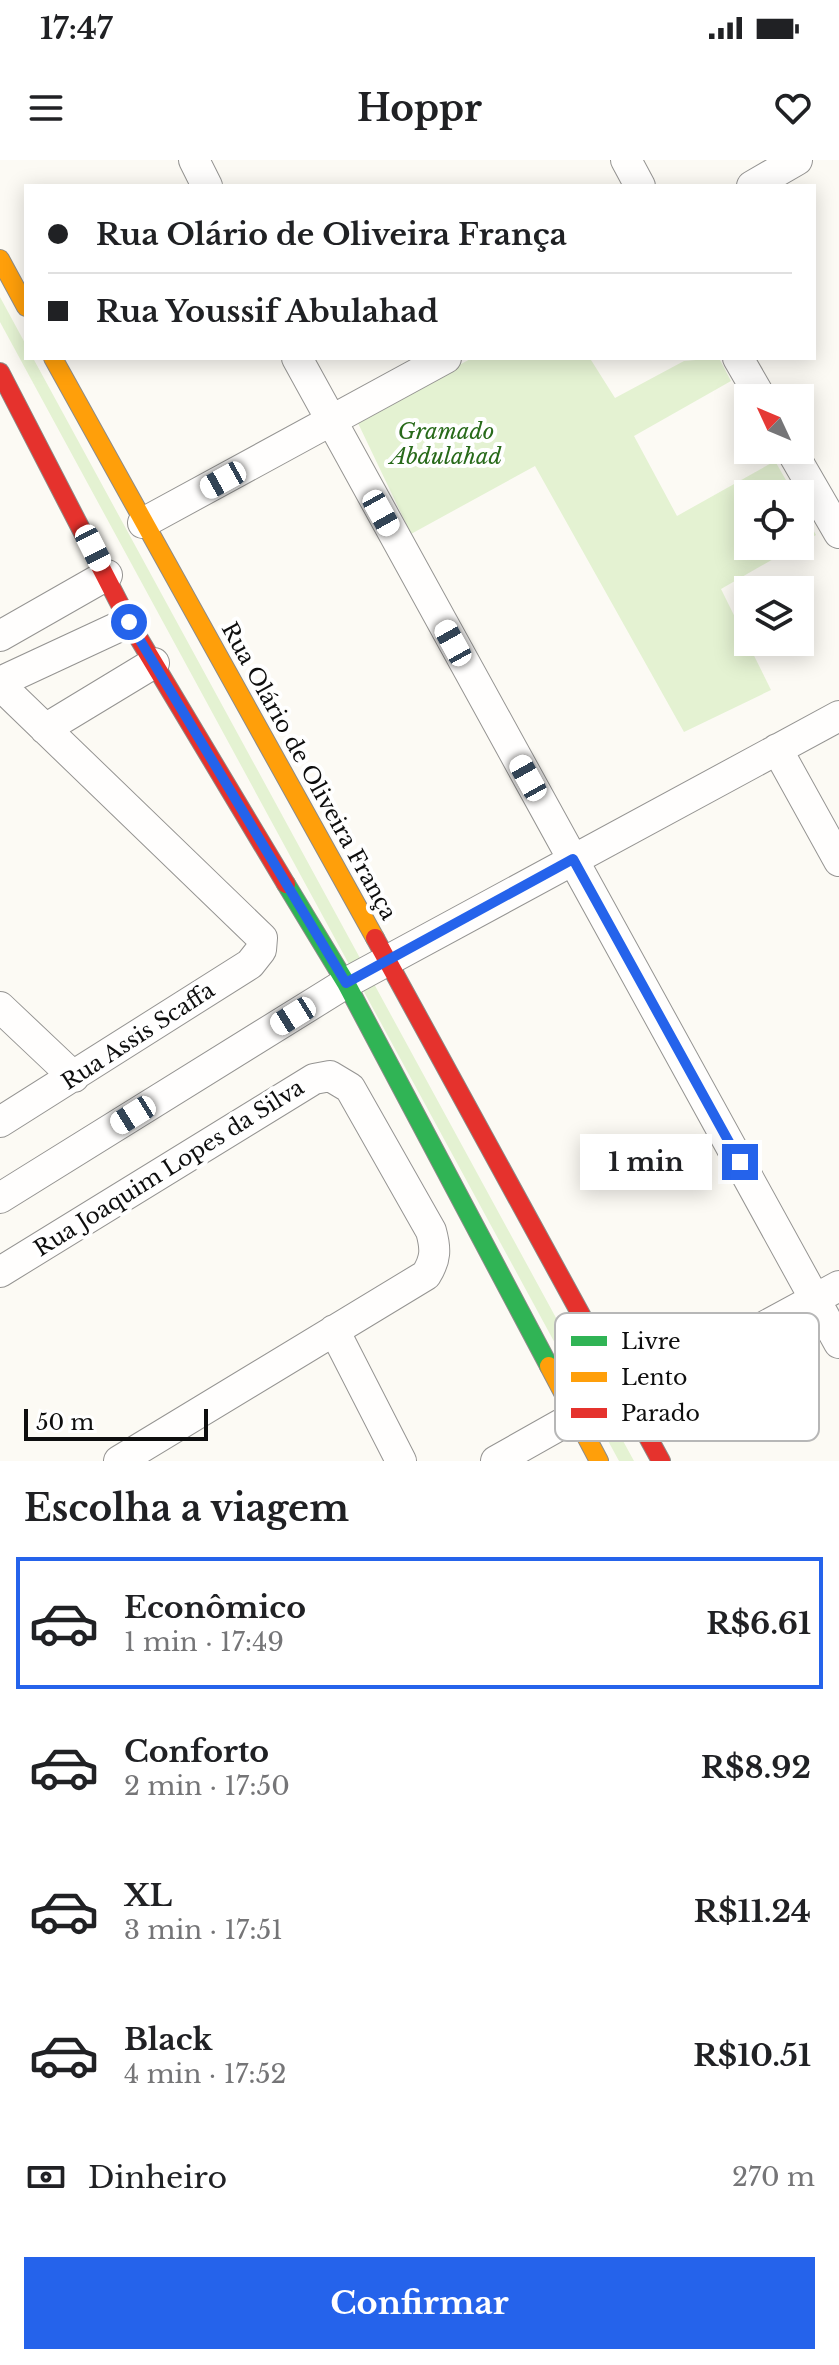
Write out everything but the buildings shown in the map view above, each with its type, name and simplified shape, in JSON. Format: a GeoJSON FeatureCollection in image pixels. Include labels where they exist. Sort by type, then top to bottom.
{"type":"FeatureCollection","features":[{"type":"Feature","properties":{"kind":"street"},"geometry":{"type":"LineString","coordinates":[[194,160],[206,184]]}},
{"type":"Feature","properties":{"kind":"street"},"geometry":{"type":"LineString","coordinates":[[626,160],[639,184]]}},
{"type":"Feature","properties":{"kind":"street"},"geometry":{"type":"LineString","coordinates":[[755,184],[797,160]]}},
{"type":"Feature","properties":{"kind":"street"},"geometry":{"type":"LineString","coordinates":[[0,259],[24,303]]}},
{"type":"Feature","properties":{"kind":"street","name":"Rua Olário de Oliveira França"},"geometry":{"type":"LineString","coordinates":[[54,360],[388,962],[508,1207],[573,1313]]}},
{"type":"Feature","properties":{"kind":"street"},"geometry":{"type":"LineString","coordinates":[[298,360],[573,859],[827,1293],[839,1343]]}},
{"type":"Feature","properties":{"kind":"street"},"geometry":{"type":"LineString","coordinates":[[143,523],[442,360]]}},
{"type":"Feature","properties":{"kind":"street"},"geometry":{"type":"LineString","coordinates":[[739,360],[753,384]]}},
{"type":"Feature","properties":{"kind":"street"},"geometry":{"type":"LineString","coordinates":[[0,372],[33,402],[129,622],[346,983],[555,1381]]}},
{"type":"Feature","properties":{"kind":"street"},"geometry":{"type":"LineString","coordinates":[[33,402],[67,383]]}},
{"type":"Feature","properties":{"kind":"street"},"geometry":{"type":"LineString","coordinates":[[799,464],[839,533]]}},
{"type":"Feature","properties":{"kind":"street"},"geometry":{"type":"LineString","coordinates":[[0,636],[107,575]]}},
{"type":"Feature","properties":{"kind":"street"},"geometry":{"type":"LineString","coordinates":[[129,622],[0,684],[45,729],[154,663]]}},
{"type":"Feature","properties":{"kind":"street"},"geometry":{"type":"LineString","coordinates":[[0,1198],[346,983],[839,716]]}},
{"type":"Feature","properties":{"kind":"street","name":"Rua Assis Scaffa"},"geometry":{"type":"LineString","coordinates":[[0,1122],[250,964],[261,950],[262,938],[45,729]]}},
{"type":"Feature","properties":{"kind":"street"},"geometry":{"type":"LineString","coordinates":[[777,749],[839,861]]}},
{"type":"Feature","properties":{"kind":"street"},"geometry":{"type":"LineString","coordinates":[[0,1007],[74,1077]]}},
{"type":"Feature","properties":{"kind":"street","name":"Rua Joaquim Lopes da Silva"},"geometry":{"type":"LineString","coordinates":[[0,1272],[314,1079],[330,1076],[350,1088],[431,1231],[436,1249],[426,1275],[334,1330]]}},
{"type":"Feature","properties":{"kind":"street"},"geometry":{"type":"LineString","coordinates":[[477,1235],[484,1219],[508,1207]]}},
{"type":"Feature","properties":{"kind":"street"},"geometry":{"type":"LineString","coordinates":[[790,1313],[827,1293]]}},
{"type":"Feature","properties":{"kind":"street"},"geometry":{"type":"LineString","coordinates":[[119,1461],[334,1330],[401,1461]]}},
{"type":"Feature","properties":{"kind":"street"},"geometry":{"type":"LineString","coordinates":[[496,1461],[555,1428]]}},
{"type":"Feature","properties":{"kind":"street","name":"Rua Olário de Oliveira França"},"geometry":{"type":"LineString","coordinates":[[650,1441],[661,1461]]}},
{"type":"Feature","properties":{"kind":"green space"},"geometry":{"type":"Polygon","coordinates":[[[0,297],[24,341],[24,360],[34,360],[555,1316],[555,1343],[0,322],[0,297]]]}},
{"type":"Feature","properties":{"kind":"green space","name":"Gramado Abdulahad"},"geometry":{"type":"Polygon","coordinates":[[[468,360],[591,360],[615,398],[684,361],[720,360],[731,381],[634,436],[677,516],[734,484],[734,560],[772,560],[744,576],[734,576],[734,582],[721,589],[734,615],[734,656],[754,656],[771,690],[684,732],[535,466],[411,534],[357,421],[468,360]]]}},
{"type":"Feature","properties":{"kind":"green space","name":"Gramado Abdulahad"},"geometry":{"type":"Polygon","coordinates":[[[770,464],[777,464],[786,480],[741,480],[770,464]]]}},
{"type":"Feature","properties":{"kind":"green space"},"geometry":{"type":"Polygon","coordinates":[[[608,1441],[623,1441],[634,1461],[619,1461],[608,1441]]]}},
{"type":"Feature","properties":{"kind":"traffic: fast"},"geometry":{"type":"LineString","coordinates":[[286,884],[346,983],[549,1366]]}},
{"type":"Feature","properties":{"kind":"traffic: slow"},"geometry":{"type":"LineString","coordinates":[[0,259],[24,303]]}},
{"type":"Feature","properties":{"kind":"traffic: slow"},"geometry":{"type":"LineString","coordinates":[[54,360],[375,938]]}},
{"type":"Feature","properties":{"kind":"traffic: slow"},"geometry":{"type":"LineString","coordinates":[[549,1366],[555,1377]]}},
{"type":"Feature","properties":{"kind":"traffic: slow"},"geometry":{"type":"LineString","coordinates":[[588,1441],[599,1461]]}},
{"type":"Feature","properties":{"kind":"traffic: jam"},"geometry":{"type":"LineString","coordinates":[[0,372],[129,622],[286,884]]}},
{"type":"Feature","properties":{"kind":"traffic: jam"},"geometry":{"type":"LineString","coordinates":[[375,938],[580,1313]]}},
{"type":"Feature","properties":{"kind":"traffic: jam"},"geometry":{"type":"LineString","coordinates":[[650,1441],[661,1461]]}},
{"type":"Feature","properties":{"kind":"route"},"geometry":{"type":"LineString","coordinates":[[129,622],[346,983],[573,859],[740,1162]]}}]}
